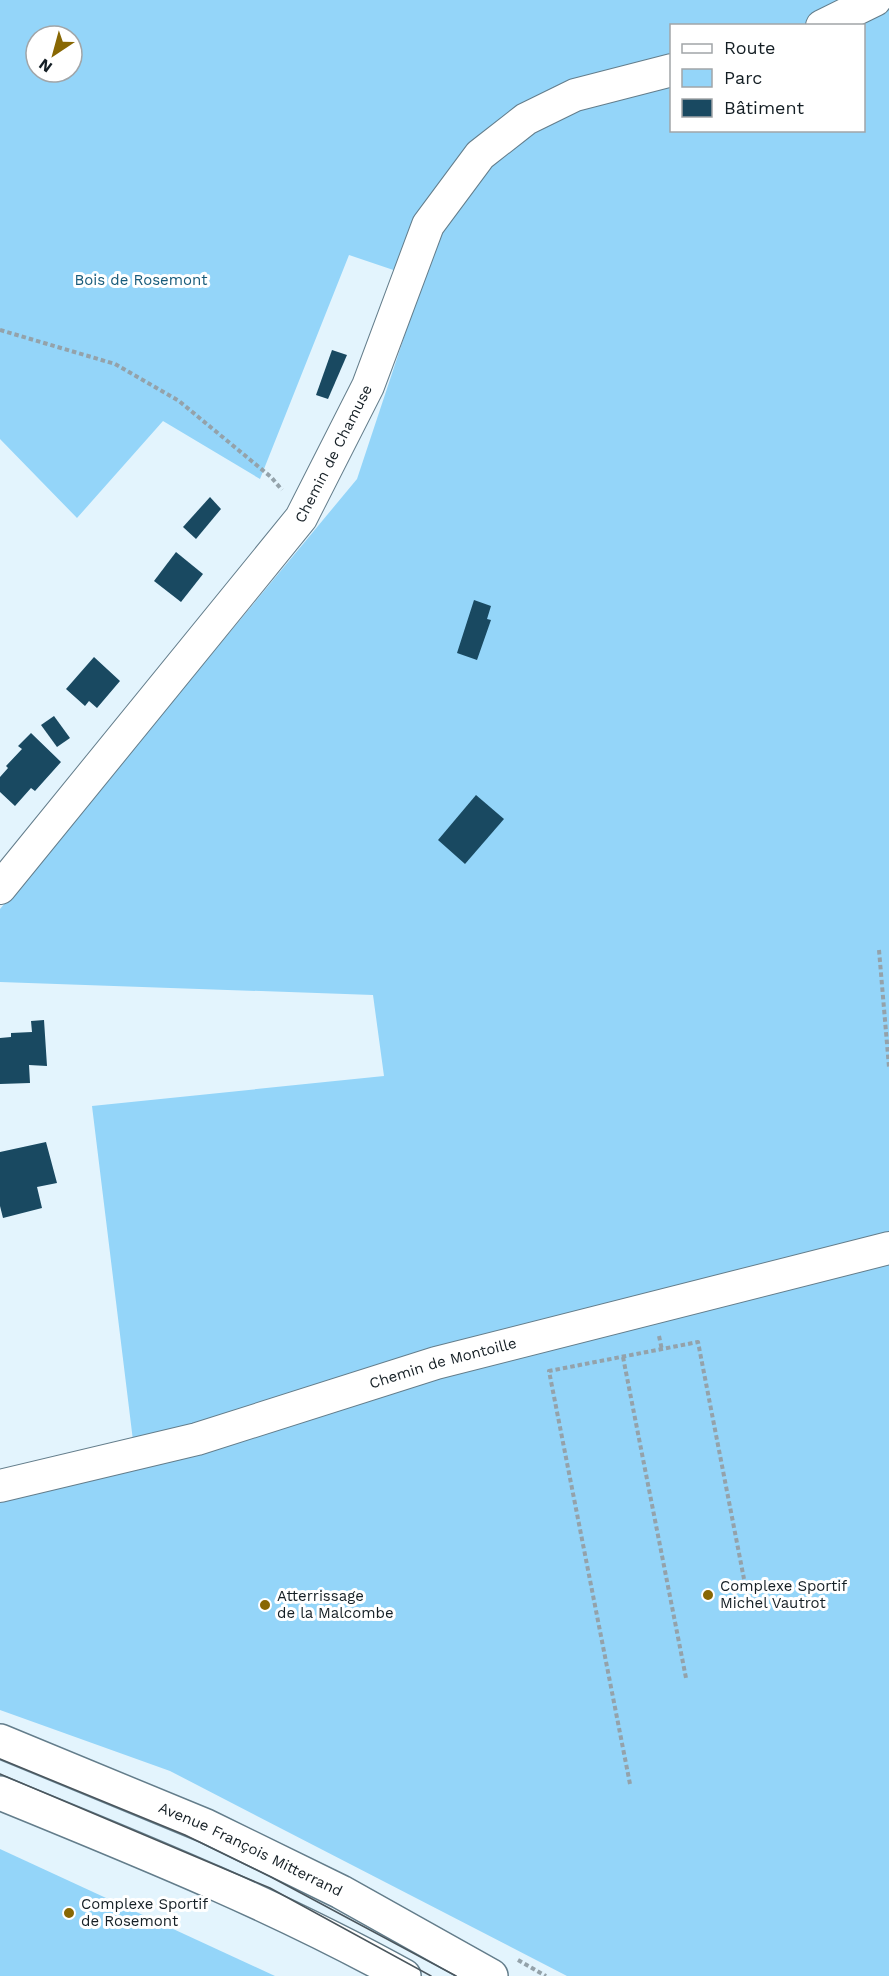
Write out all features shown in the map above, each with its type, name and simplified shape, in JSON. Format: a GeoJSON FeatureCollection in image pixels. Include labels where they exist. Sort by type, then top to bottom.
{"type":"FeatureCollection","features":[{"type":"Feature","properties":{"kind":"main road","name":"Avenue François Mitterrand"},"geometry":{"type":"LineString","coordinates":[[0,1741],[216,1831],[341,1892],[491,1976]]}},
{"type":"Feature","properties":{"kind":"main road"},"geometry":{"type":"LineString","coordinates":[[0,1793],[189,1870],[332,1936],[404,1976]]}},
{"type":"Feature","properties":{"kind":"street"},"geometry":{"type":"LineString","coordinates":[[826,24],[875,0]]}},
{"type":"Feature","properties":{"kind":"street","name":"Chemin de Chamuse"},"geometry":{"type":"LineString","coordinates":[[0,888],[301,518],[369,386],[429,225],[480,155],[526,119],[575,95],[670,71]]}},
{"type":"Feature","properties":{"kind":"street","name":"Chemin de Montoille"},"geometry":{"type":"LineString","coordinates":[[0,1486],[197,1438],[436,1363],[889,1248]]}},
{"type":"Feature","properties":{"kind":"path"},"geometry":{"type":"LineString","coordinates":[[0,330],[115,364],[179,401],[271,477],[301,518]]}},
{"type":"Feature","properties":{"kind":"path"},"geometry":{"type":"LineString","coordinates":[[879,950],[889,1067]]}},
{"type":"Feature","properties":{"kind":"path"},"geometry":{"type":"LineString","coordinates":[[630,1784],[549,1371],[698,1342],[744,1579]]}},
{"type":"Feature","properties":{"kind":"path"},"geometry":{"type":"LineString","coordinates":[[623,1357],[686,1678]]}},
{"type":"Feature","properties":{"kind":"green space","name":"Bois de Rosemont"},"geometry":{"type":"Polygon","coordinates":[[[0,0],[889,0],[889,1976],[567,1976],[170,1771],[0,1710],[0,1500],[136,1465],[92,1106],[384,1076],[373,995],[0,982],[0,909],[357,479],[423,280],[349,255],[260,479],[163,421],[77,518],[0,439],[0,0]]]}},
{"type":"Feature","properties":{"kind":"green space","name":"Complexe Sportif de Rosemont"},"geometry":{"type":"Polygon","coordinates":[[[0,1849],[275,1976],[0,1976],[0,1849]]]}},
{"type":"Feature","properties":{"kind":"building"},"geometry":{"type":"Polygon","coordinates":[[[332,350],[347,355],[328,399],[316,395],[332,350]]]}},
{"type":"Feature","properties":{"kind":"building"},"geometry":{"type":"Polygon","coordinates":[[[210,497],[221,509],[196,539],[183,527],[210,497]]]}},
{"type":"Feature","properties":{"kind":"building"},"geometry":{"type":"Polygon","coordinates":[[[176,552],[203,574],[181,602],[154,581],[176,552]]]}},
{"type":"Feature","properties":{"kind":"building"},"geometry":{"type":"Polygon","coordinates":[[[474,600],[491,606],[487,619],[491,620],[477,660],[457,653],[474,600]]]}},
{"type":"Feature","properties":{"kind":"building"},"geometry":{"type":"Polygon","coordinates":[[[94,657],[120,681],[97,708],[89,701],[85,706],[66,689],[94,657]]]}},
{"type":"Feature","properties":{"kind":"building"},"geometry":{"type":"Polygon","coordinates":[[[54,716],[70,738],[57,747],[41,725],[54,716]]]}},
{"type":"Feature","properties":{"kind":"building"},"geometry":{"type":"Polygon","coordinates":[[[31,733],[61,762],[35,791],[31,788],[15,806],[0,792],[0,777],[8,768],[6,766],[22,749],[18,746],[31,733]]]}},
{"type":"Feature","properties":{"kind":"building"},"geometry":{"type":"Polygon","coordinates":[[[476,795],[504,819],[465,864],[438,840],[476,795]]]}},
{"type":"Feature","properties":{"kind":"building"},"geometry":{"type":"Polygon","coordinates":[[[44,1020],[47,1066],[29,1065],[30,1083],[0,1084],[0,1038],[11,1037],[11,1033],[32,1032],[31,1021],[44,1020]]]}},
{"type":"Feature","properties":{"kind":"building"},"geometry":{"type":"Polygon","coordinates":[[[46,1142],[57,1183],[37,1187],[42,1208],[3,1218],[0,1206],[0,1152],[46,1142]]]}},
{"type":"Feature","properties":{"kind":"tram line"},"geometry":{"type":"LineString","coordinates":[[0,1759],[185,1835],[271,1877],[456,1976]]}},
{"type":"Feature","properties":{"kind":"tram line"},"geometry":{"type":"LineString","coordinates":[[0,1774],[270,1888],[431,1976]]}},
{"type":"Feature","properties":{"kind":"place","name":"Complexe Sportif Michel Vautrot"},"geometry":{"type":"Point","coordinates":[708,1595]}},
{"type":"Feature","properties":{"kind":"place","name":"Atterrissage de la Malcombe"},"geometry":{"type":"Point","coordinates":[265,1605]}},
{"type":"Feature","properties":{"kind":"place","name":"Complexe Sportif de Rosemont"},"geometry":{"type":"Point","coordinates":[69,1913]}}]}
